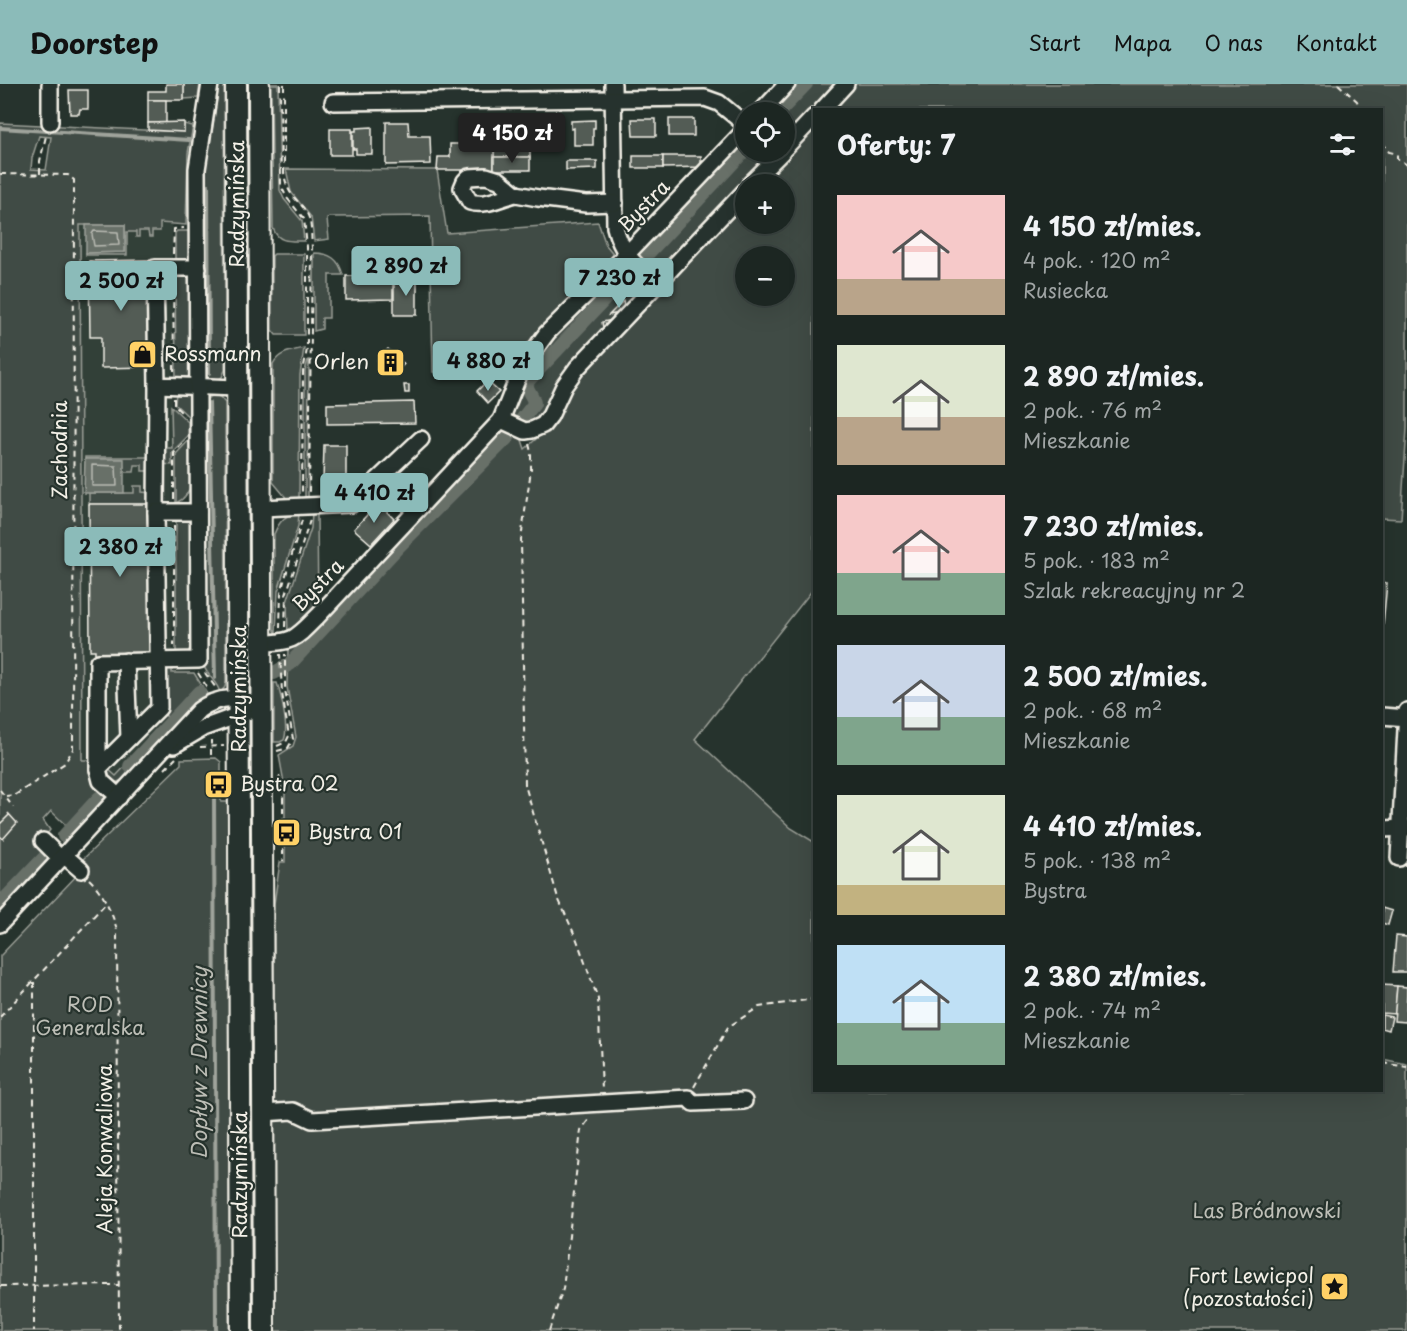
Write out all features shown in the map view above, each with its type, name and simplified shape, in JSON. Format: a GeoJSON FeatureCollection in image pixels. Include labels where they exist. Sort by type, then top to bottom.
{"type":"FeatureCollection","features":[{"type":"Feature","properties":{"kind":"main road","name":"Radzymińska"},"geometry":{"type":"LineString","coordinates":[[236,84],[239,707],[235,747],[241,1331]]}},
{"type":"Feature","properties":{"kind":"main road","name":"Radzymińska"},"geometry":{"type":"LineString","coordinates":[[259,84],[261,508],[275,642],[261,707],[264,1331]]}},
{"type":"Feature","properties":{"kind":"street"},"geometry":{"type":"LineString","coordinates":[[48,129],[50,84]]}},
{"type":"Feature","properties":{"kind":"street"},"geometry":{"type":"LineString","coordinates":[[119,797],[103,783],[99,776],[98,662],[174,661],[197,665],[197,170],[210,84]]}},
{"type":"Feature","properties":{"kind":"street"},"geometry":{"type":"LineString","coordinates":[[770,102],[787,84]]}},
{"type":"Feature","properties":{"kind":"street"},"geometry":{"type":"LineString","coordinates":[[824,108],[846,84]]}},
{"type":"Feature","properties":{"kind":"street"},"geometry":{"type":"LineString","coordinates":[[614,92],[615,227],[619,243],[628,258],[656,284]]}},
{"type":"Feature","properties":{"kind":"street"},"geometry":{"type":"LineString","coordinates":[[333,102],[614,92],[705,98],[719,103],[735,117]]}},
{"type":"Feature","properties":{"kind":"street"},"geometry":{"type":"LineString","coordinates":[[795,137],[813,118]]}},
{"type":"Feature","properties":{"kind":"street","name":"Bystra"},"geometry":{"type":"LineString","coordinates":[[275,642],[299,636],[515,427],[522,367],[547,333],[628,258],[735,139]]}},
{"type":"Feature","properties":{"kind":"street"},"geometry":{"type":"LineString","coordinates":[[760,174],[771,162]]}},
{"type":"Feature","properties":{"kind":"street"},"geometry":{"type":"LineString","coordinates":[[516,194],[586,204],[615,203]]}},
{"type":"Feature","properties":{"kind":"street"},"geometry":{"type":"LineString","coordinates":[[515,427],[536,429],[546,423],[564,386],[577,368],[735,201]]}},
{"type":"Feature","properties":{"kind":"street"},"geometry":{"type":"LineString","coordinates":[[98,769],[159,708],[155,268],[198,268]]}},
{"type":"Feature","properties":{"kind":"street"},"geometry":{"type":"LineString","coordinates":[[157,385],[237,388]]}},
{"type":"Feature","properties":{"kind":"street"},"geometry":{"type":"LineString","coordinates":[[261,508],[352,504],[421,439]]}},
{"type":"Feature","properties":{"kind":"street"},"geometry":{"type":"LineString","coordinates":[[156,512],[198,512]]}},
{"type":"Feature","properties":{"kind":"street"},"geometry":{"type":"LineString","coordinates":[[126,661],[129,738]]}},
{"type":"Feature","properties":{"kind":"street"},"geometry":{"type":"LineString","coordinates":[[0,924],[204,707],[220,700],[239,707]]}},
{"type":"Feature","properties":{"kind":"street"},"geometry":{"type":"LineString","coordinates":[[211,730],[247,700],[261,707]]}},
{"type":"Feature","properties":{"kind":"street"},"geometry":{"type":"LineString","coordinates":[[1399,858],[1404,828],[1407,711]]}},
{"type":"Feature","properties":{"kind":"street"},"geometry":{"type":"LineString","coordinates":[[1383,716],[1407,718]]}},
{"type":"Feature","properties":{"kind":"street"},"geometry":{"type":"LineString","coordinates":[[161,753],[194,733],[211,730],[230,732],[237,739],[235,747]]}},
{"type":"Feature","properties":{"kind":"street"},"geometry":{"type":"LineString","coordinates":[[1383,829],[1404,828]]}},
{"type":"Feature","properties":{"kind":"street"},"geometry":{"type":"LineString","coordinates":[[43,841],[81,870]]}},
{"type":"Feature","properties":{"kind":"street"},"geometry":{"type":"LineString","coordinates":[[263,1113],[293,1111],[312,1120],[688,1098],[693,1103],[744,1101]]}},
{"type":"Feature","properties":{"kind":"path"},"geometry":{"type":"LineString","coordinates":[[275,642],[286,595],[309,526],[306,506],[303,372],[307,349],[307,247],[304,219],[287,198],[281,186],[282,84]]}},
{"type":"Feature","properties":{"kind":"path"},"geometry":{"type":"LineString","coordinates":[[276,756],[276,751],[288,748],[293,739],[283,659],[275,642],[281,592],[306,506],[312,247],[309,218],[290,195],[286,185],[282,84]]}},
{"type":"Feature","properties":{"kind":"path"},"geometry":{"type":"LineString","coordinates":[[1338,84],[1357,101],[1359,108]]}},
{"type":"Feature","properties":{"kind":"path"},"geometry":{"type":"LineString","coordinates":[[40,174],[40,161],[48,129]]}},
{"type":"Feature","properties":{"kind":"path"},"geometry":{"type":"LineString","coordinates":[[1383,143],[1389,152],[1397,154],[1397,158],[1407,165]]}},
{"type":"Feature","properties":{"kind":"path","name":"Zachodnia"},"geometry":{"type":"LineString","coordinates":[[0,174],[68,175],[74,180],[73,749],[65,763],[15,795],[6,796]]}},
{"type":"Feature","properties":{"kind":"path"},"geometry":{"type":"LineString","coordinates":[[189,228],[174,228],[173,268],[174,405],[190,421]]}},
{"type":"Feature","properties":{"kind":"path"},"geometry":{"type":"LineString","coordinates":[[515,427],[531,452],[521,540],[525,785],[558,898],[577,940],[598,999],[603,1103],[581,1130],[563,1289],[549,1331]]}},
{"type":"Feature","properties":{"kind":"path"},"geometry":{"type":"LineString","coordinates":[[174,661],[174,453],[190,436]]}},
{"type":"Feature","properties":{"kind":"path"},"geometry":{"type":"LineString","coordinates":[[274,746],[282,745],[289,739],[281,679],[283,659]]}},
{"type":"Feature","properties":{"kind":"path"},"geometry":{"type":"LineString","coordinates":[[197,665],[217,692]]}},
{"type":"Feature","properties":{"kind":"path"},"geometry":{"type":"LineString","coordinates":[[197,665],[210,693]]}},
{"type":"Feature","properties":{"kind":"path"},"geometry":{"type":"LineString","coordinates":[[211,730],[211,755]]}},
{"type":"Feature","properties":{"kind":"path"},"geometry":{"type":"LineString","coordinates":[[194,748],[235,747]]}},
{"type":"Feature","properties":{"kind":"path"},"geometry":{"type":"LineString","coordinates":[[177,757],[182,753]]}},
{"type":"Feature","properties":{"kind":"path"},"geometry":{"type":"LineString","coordinates":[[277,772],[283,790],[283,861]]}},
{"type":"Feature","properties":{"kind":"path"},"geometry":{"type":"LineString","coordinates":[[0,790],[13,807]]}},
{"type":"Feature","properties":{"kind":"path","name":"Aleja Konwaliowa"},"geometry":{"type":"LineString","coordinates":[[81,870],[99,889],[113,916],[117,930],[119,1331]]}},
{"type":"Feature","properties":{"kind":"path"},"geometry":{"type":"LineString","coordinates":[[0,1017],[105,904]]}},
{"type":"Feature","properties":{"kind":"path"},"geometry":{"type":"LineString","coordinates":[[34,982],[34,1331]]}},
{"type":"Feature","properties":{"kind":"path"},"geometry":{"type":"LineString","coordinates":[[688,1098],[728,1027],[759,1007],[813,999]]}},
{"type":"Feature","properties":{"kind":"path"},"geometry":{"type":"LineString","coordinates":[[1383,1063],[1407,1067]]}},
{"type":"Feature","properties":{"kind":"path"},"geometry":{"type":"LineString","coordinates":[[0,1286],[119,1285]]}},
{"type":"Feature","properties":{"kind":"shaded area"},"geometry":{"type":"Polygon","coordinates":[[[160,223],[172,225],[173,716],[116,776],[109,769],[108,780],[100,790],[91,776],[90,760],[82,760],[80,225],[159,225],[160,223]]]}},
{"type":"Feature","properties":{"kind":"green space"},"geometry":{"type":"Polygon","coordinates":[[[184,84],[200,84],[198,98],[184,99],[184,84]]]}},
{"type":"Feature","properties":{"kind":"green space"},"geometry":{"type":"Polygon","coordinates":[[[219,84],[224,84],[225,370],[222,377],[215,379],[208,377],[205,373],[204,157],[208,157],[219,84]]]}},
{"type":"Feature","properties":{"kind":"green space"},"geometry":{"type":"Polygon","coordinates":[[[244,84],[251,84],[252,234],[248,234],[245,194],[244,84]]]}},
{"type":"Feature","properties":{"kind":"green space"},"geometry":{"type":"Polygon","coordinates":[[[271,84],[278,84],[280,190],[284,199],[302,221],[304,241],[281,239],[273,228],[271,84]]]}},
{"type":"Feature","properties":{"kind":"green space"},"geometry":{"type":"Polygon","coordinates":[[[794,84],[803,84],[786,102],[777,102],[794,84]]]}},
{"type":"Feature","properties":{"kind":"green space","name":"Las Bródnowski"},"geometry":{"type":"Polygon","coordinates":[[[809,84],[1407,84],[1407,428],[1401,519],[1383,518],[1383,108],[813,108],[813,589],[695,739],[791,828],[813,841],[813,1092],[1383,1092],[1383,1059],[1407,1064],[1407,1331],[275,1331],[274,904],[280,862],[285,862],[285,842],[290,842],[290,823],[285,823],[285,788],[279,755],[293,746],[296,737],[287,687],[288,649],[305,638],[498,432],[508,429],[520,434],[525,449],[545,431],[540,424],[521,424],[537,403],[529,388],[529,382],[736,162],[795,162],[795,102],[792,102],[809,84]]]}},
{"type":"Feature","properties":{"kind":"green space"},"geometry":{"type":"Polygon","coordinates":[[[0,123],[184,132],[184,124],[193,126],[188,153],[186,225],[160,223],[160,231],[152,231],[152,237],[149,237],[148,231],[139,231],[139,237],[136,237],[136,232],[127,232],[127,255],[86,255],[86,253],[125,252],[125,225],[80,225],[82,760],[90,760],[91,776],[103,796],[101,801],[72,831],[51,811],[43,820],[50,830],[37,847],[42,852],[0,896],[0,123]],[[39,136],[31,169],[46,170],[51,137],[39,136]]]}},
{"type":"Feature","properties":{"kind":"green space"},"geometry":{"type":"Polygon","coordinates":[[[735,147],[735,157],[637,261],[632,255],[735,147]]]}},
{"type":"Feature","properties":{"kind":"green space"},"geometry":{"type":"Polygon","coordinates":[[[286,169],[437,170],[447,233],[598,222],[606,245],[616,257],[540,328],[513,375],[433,372],[430,216],[329,217],[327,219],[329,239],[314,241],[311,217],[291,192],[286,169]]]}},
{"type":"Feature","properties":{"kind":"green space"},"geometry":{"type":"Polygon","coordinates":[[[191,231],[191,254],[185,260],[175,261],[175,233],[191,231]]]}},
{"type":"Feature","properties":{"kind":"green space"},"geometry":{"type":"Polygon","coordinates":[[[314,253],[325,254],[333,258],[343,275],[329,275],[329,318],[322,318],[322,329],[314,331],[314,253]]]}},
{"type":"Feature","properties":{"kind":"green space"},"geometry":{"type":"Polygon","coordinates":[[[274,254],[304,254],[304,335],[276,335],[272,330],[272,256],[274,254]]]}},
{"type":"Feature","properties":{"kind":"green space"},"geometry":{"type":"Polygon","coordinates":[[[626,261],[632,267],[525,381],[524,387],[533,404],[518,422],[514,420],[510,413],[521,383],[530,368],[545,348],[626,261]]]}},
{"type":"Feature","properties":{"kind":"green space"},"geometry":{"type":"Polygon","coordinates":[[[175,273],[187,274],[191,278],[191,373],[186,379],[176,380],[175,273]]]}},
{"type":"Feature","properties":{"kind":"green space"},"geometry":{"type":"Polygon","coordinates":[[[304,348],[300,375],[299,500],[288,500],[273,482],[273,364],[282,354],[304,348]]]}},
{"type":"Feature","properties":{"kind":"green space"},"geometry":{"type":"Polygon","coordinates":[[[308,360],[308,499],[305,499],[305,371],[308,360]]]}},
{"type":"Feature","properties":{"kind":"green space"},"geometry":{"type":"Polygon","coordinates":[[[248,363],[252,363],[253,678],[246,691],[245,410],[248,363]]]}},
{"type":"Feature","properties":{"kind":"green space"},"geometry":{"type":"Polygon","coordinates":[[[176,392],[184,392],[190,396],[192,420],[175,404],[176,392]]]}},
{"type":"Feature","properties":{"kind":"green space"},"geometry":{"type":"Polygon","coordinates":[[[214,395],[220,397],[225,403],[226,682],[220,693],[204,666],[204,406],[208,398],[214,395]]]}},
{"type":"Feature","properties":{"kind":"green space"},"geometry":{"type":"Polygon","coordinates":[[[171,406],[188,422],[188,436],[172,452],[172,465],[162,464],[162,448],[172,448],[171,406]]]}},
{"type":"Feature","properties":{"kind":"green space"},"geometry":{"type":"Polygon","coordinates":[[[192,437],[193,475],[191,484],[188,492],[176,503],[176,454],[192,437]]]}},
{"type":"Feature","properties":{"kind":"green space"},"geometry":{"type":"Polygon","coordinates":[[[85,457],[150,457],[150,471],[142,471],[142,465],[135,465],[134,472],[124,472],[123,459],[85,459],[85,457]]]}},
{"type":"Feature","properties":{"kind":"green space"},"geometry":{"type":"Polygon","coordinates":[[[134,486],[142,486],[142,492],[151,493],[151,504],[89,504],[89,493],[134,493],[134,486]]]}},
{"type":"Feature","properties":{"kind":"green space"},"geometry":{"type":"Polygon","coordinates":[[[299,513],[298,526],[278,591],[276,632],[274,629],[274,534],[283,519],[299,513]]]}},
{"type":"Feature","properties":{"kind":"green space"},"geometry":{"type":"Polygon","coordinates":[[[312,513],[317,513],[318,611],[288,636],[287,602],[311,528],[312,513]]]}},
{"type":"Feature","properties":{"kind":"green space"},"geometry":{"type":"Polygon","coordinates":[[[176,519],[186,520],[192,525],[192,644],[188,652],[176,654],[176,519]]]}},
{"type":"Feature","properties":{"kind":"green space"},"geometry":{"type":"Polygon","coordinates":[[[172,668],[172,673],[194,673],[207,694],[207,699],[122,780],[115,783],[108,780],[108,769],[116,776],[169,720],[163,712],[166,669],[172,668]]]}},
{"type":"Feature","properties":{"kind":"green space"},"geometry":{"type":"Polygon","coordinates":[[[274,683],[277,683],[279,688],[285,720],[284,740],[280,742],[274,742],[274,683]]]}},
{"type":"Feature","properties":{"kind":"green space","name":"ROD Generalska"},"geometry":{"type":"Polygon","coordinates":[[[216,758],[221,762],[221,777],[217,777],[217,790],[221,791],[221,802],[228,802],[229,1331],[0,1331],[0,956],[81,871],[82,860],[181,764],[181,759],[216,758]]]}},
{"type":"Feature","properties":{"kind":"green space"},"geometry":{"type":"Polygon","coordinates":[[[247,762],[254,763],[255,1331],[249,1331],[247,762]]]}},
{"type":"Feature","properties":{"kind":"water"},"geometry":{"type":"Polygon","coordinates":[[[86,225],[125,225],[125,252],[86,253],[86,225]]]}},
{"type":"Feature","properties":{"kind":"water"},"geometry":{"type":"Polygon","coordinates":[[[85,459],[124,459],[124,493],[84,493],[85,459]]]}},
{"type":"Feature","properties":{"kind":"building"},"geometry":{"type":"Polygon","coordinates":[[[166,84],[184,84],[184,100],[148,100],[148,91],[166,91],[166,84]]]}},
{"type":"Feature","properties":{"kind":"building"},"geometry":{"type":"Polygon","coordinates":[[[69,90],[88,90],[88,109],[80,109],[79,114],[70,114],[69,90]]]}},
{"type":"Feature","properties":{"kind":"building"},"geometry":{"type":"Polygon","coordinates":[[[148,100],[166,100],[166,123],[148,123],[148,100]]]}},
{"type":"Feature","properties":{"kind":"building"},"geometry":{"type":"Polygon","coordinates":[[[632,119],[656,119],[656,136],[633,136],[632,119]]]}},
{"type":"Feature","properties":{"kind":"building"},"geometry":{"type":"Polygon","coordinates":[[[669,119],[694,119],[694,136],[669,136],[669,119]]]}},
{"type":"Feature","properties":{"kind":"building"},"geometry":{"type":"Polygon","coordinates":[[[503,120],[523,120],[523,143],[530,143],[530,157],[494,157],[495,143],[517,143],[517,141],[503,141],[503,120]]]}},
{"type":"Feature","properties":{"kind":"building"},"geometry":{"type":"Polygon","coordinates":[[[595,120],[593,145],[574,145],[574,128],[571,129],[571,121],[595,120]]]}},
{"type":"Feature","properties":{"kind":"building"},"geometry":{"type":"Polygon","coordinates":[[[535,121],[560,122],[559,144],[544,144],[545,140],[535,140],[535,121]]]}},
{"type":"Feature","properties":{"kind":"building"},"geometry":{"type":"Polygon","coordinates":[[[184,122],[184,132],[148,130],[148,123],[184,122]]]}},
{"type":"Feature","properties":{"kind":"building"},"geometry":{"type":"Polygon","coordinates":[[[386,122],[408,122],[409,136],[430,136],[431,164],[386,165],[386,122]]]}},
{"type":"Feature","properties":{"kind":"building"},"geometry":{"type":"Polygon","coordinates":[[[372,127],[372,154],[356,154],[356,149],[353,149],[353,131],[356,131],[356,128],[372,127]]]}},
{"type":"Feature","properties":{"kind":"building"},"geometry":{"type":"Polygon","coordinates":[[[330,129],[352,129],[352,155],[330,155],[330,129]]]}},
{"type":"Feature","properties":{"kind":"building"},"geometry":{"type":"Polygon","coordinates":[[[450,144],[494,144],[494,170],[437,170],[438,157],[450,157],[450,144]]]}},
{"type":"Feature","properties":{"kind":"building"},"geometry":{"type":"Polygon","coordinates":[[[633,156],[663,156],[663,168],[633,168],[633,156]]]}},
{"type":"Feature","properties":{"kind":"building"},"geometry":{"type":"Polygon","coordinates":[[[663,156],[701,156],[701,167],[663,168],[663,156]]]}},
{"type":"Feature","properties":{"kind":"building"},"geometry":{"type":"Polygon","coordinates":[[[494,157],[530,157],[530,170],[494,170],[494,157]]]}},
{"type":"Feature","properties":{"kind":"building"},"geometry":{"type":"Polygon","coordinates":[[[566,161],[597,161],[597,169],[566,170],[566,161]]]}},
{"type":"Feature","properties":{"kind":"building"},"geometry":{"type":"Polygon","coordinates":[[[149,260],[149,367],[101,368],[101,337],[90,337],[89,261],[149,260]]]}},
{"type":"Feature","properties":{"kind":"building"},"geometry":{"type":"Polygon","coordinates":[[[393,275],[393,299],[346,300],[346,276],[393,275]]]}},
{"type":"Feature","properties":{"kind":"building"},"geometry":{"type":"Polygon","coordinates":[[[394,280],[417,280],[417,315],[394,315],[394,280]]]}},
{"type":"Feature","properties":{"kind":"building"},"geometry":{"type":"Polygon","coordinates":[[[623,301],[625,312],[609,315],[623,301]]]}},
{"type":"Feature","properties":{"kind":"building"},"geometry":{"type":"Polygon","coordinates":[[[618,319],[604,333],[602,322],[618,319]]]}},
{"type":"Feature","properties":{"kind":"building","name":"Orlen"},"geometry":{"type":"Polygon","coordinates":[[[388,349],[404,364],[393,376],[377,360],[388,349]]]}},
{"type":"Feature","properties":{"kind":"building"},"geometry":{"type":"Polygon","coordinates":[[[487,381],[499,392],[488,403],[477,391],[487,381]]]}},
{"type":"Feature","properties":{"kind":"building"},"geometry":{"type":"Polygon","coordinates":[[[404,385],[409,385],[409,393],[405,393],[404,385]]]}},
{"type":"Feature","properties":{"kind":"building"},"geometry":{"type":"Polygon","coordinates":[[[414,402],[415,423],[327,424],[327,404],[414,402]]]}},
{"type":"Feature","properties":{"kind":"building"},"geometry":{"type":"Polygon","coordinates":[[[324,445],[346,445],[346,482],[323,482],[324,445]]]}},
{"type":"Feature","properties":{"kind":"building"},"geometry":{"type":"Polygon","coordinates":[[[378,503],[394,519],[371,544],[354,529],[378,503]]]}},
{"type":"Feature","properties":{"kind":"building"},"geometry":{"type":"Polygon","coordinates":[[[89,504],[151,504],[150,654],[95,654],[95,650],[90,650],[89,504]]]}},
{"type":"Feature","properties":{"kind":"building"},"geometry":{"type":"Polygon","coordinates":[[[1383,583],[1387,583],[1383,625],[1383,583]]]}},
{"type":"Feature","properties":{"kind":"building"},"geometry":{"type":"Polygon","coordinates":[[[8,813],[17,823],[3,839],[0,836],[0,824],[9,815],[8,813]]]}},
{"type":"Feature","properties":{"kind":"building"},"geometry":{"type":"Polygon","coordinates":[[[1383,908],[1392,911],[1388,925],[1383,923],[1383,908]]]}},
{"type":"Feature","properties":{"kind":"building"},"geometry":{"type":"Polygon","coordinates":[[[1396,936],[1407,937],[1407,972],[1393,972],[1396,936]]]}},
{"type":"Feature","properties":{"kind":"building"},"geometry":{"type":"Polygon","coordinates":[[[1383,985],[1397,986],[1395,1014],[1383,1013],[1383,985]]]}},
{"type":"Feature","properties":{"kind":"building"},"geometry":{"type":"Polygon","coordinates":[[[1397,986],[1407,987],[1406,1022],[1394,1021],[1397,986]]]}},
{"type":"Feature","properties":{"kind":"building"},"geometry":{"type":"Polygon","coordinates":[[[1383,1015],[1392,1017],[1389,1030],[1383,1028],[1383,1015]]]}},
{"type":"Feature","properties":{"kind":"waterway"},"geometry":{"type":"LineString","coordinates":[[789,102],[806,84]]}},
{"type":"Feature","properties":{"kind":"waterway"},"geometry":{"type":"LineString","coordinates":[[0,128],[189,140]]}},
{"type":"Feature","properties":{"kind":"waterway"},"geometry":{"type":"LineString","coordinates":[[274,673],[290,664],[398,547],[508,437],[534,404],[527,388],[527,382],[735,161]]}},
{"type":"Feature","properties":{"kind":"waterway"},"geometry":{"type":"LineString","coordinates":[[208,185],[209,373]]}},
{"type":"Feature","properties":{"kind":"waterway"},"geometry":{"type":"LineString","coordinates":[[209,403],[215,678]]}},
{"type":"Feature","properties":{"kind":"waterway"},"geometry":{"type":"LineString","coordinates":[[130,766],[199,692]]}},
{"type":"Feature","properties":{"kind":"waterway","name":"Dopływ z Drewnicy"},"geometry":{"type":"LineString","coordinates":[[214,794],[216,1331]]}},
{"type":"Feature","properties":{"kind":"waterway"},"geometry":{"type":"LineString","coordinates":[[64,836],[99,798]]}},
{"type":"Feature","properties":{"kind":"waterway"},"geometry":{"type":"LineString","coordinates":[[0,904],[45,857]]}},
{"type":"Feature","properties":{"kind":"place","name":"Rossmann"},"geometry":{"type":"Point","coordinates":[143,354]}},
{"type":"Feature","properties":{"kind":"place","name":"Orlen"},"geometry":{"type":"Point","coordinates":[390,362]}},
{"type":"Feature","properties":{"kind":"place","name":"Bystra 02"},"geometry":{"type":"Point","coordinates":[219,784]}},
{"type":"Feature","properties":{"kind":"place","name":"Bystra 01"},"geometry":{"type":"Point","coordinates":[287,832]}},
{"type":"Feature","properties":{"kind":"place","name":"Fort Lewicpol (pozostałości)"},"geometry":{"type":"Point","coordinates":[1335,1287]}}]}
